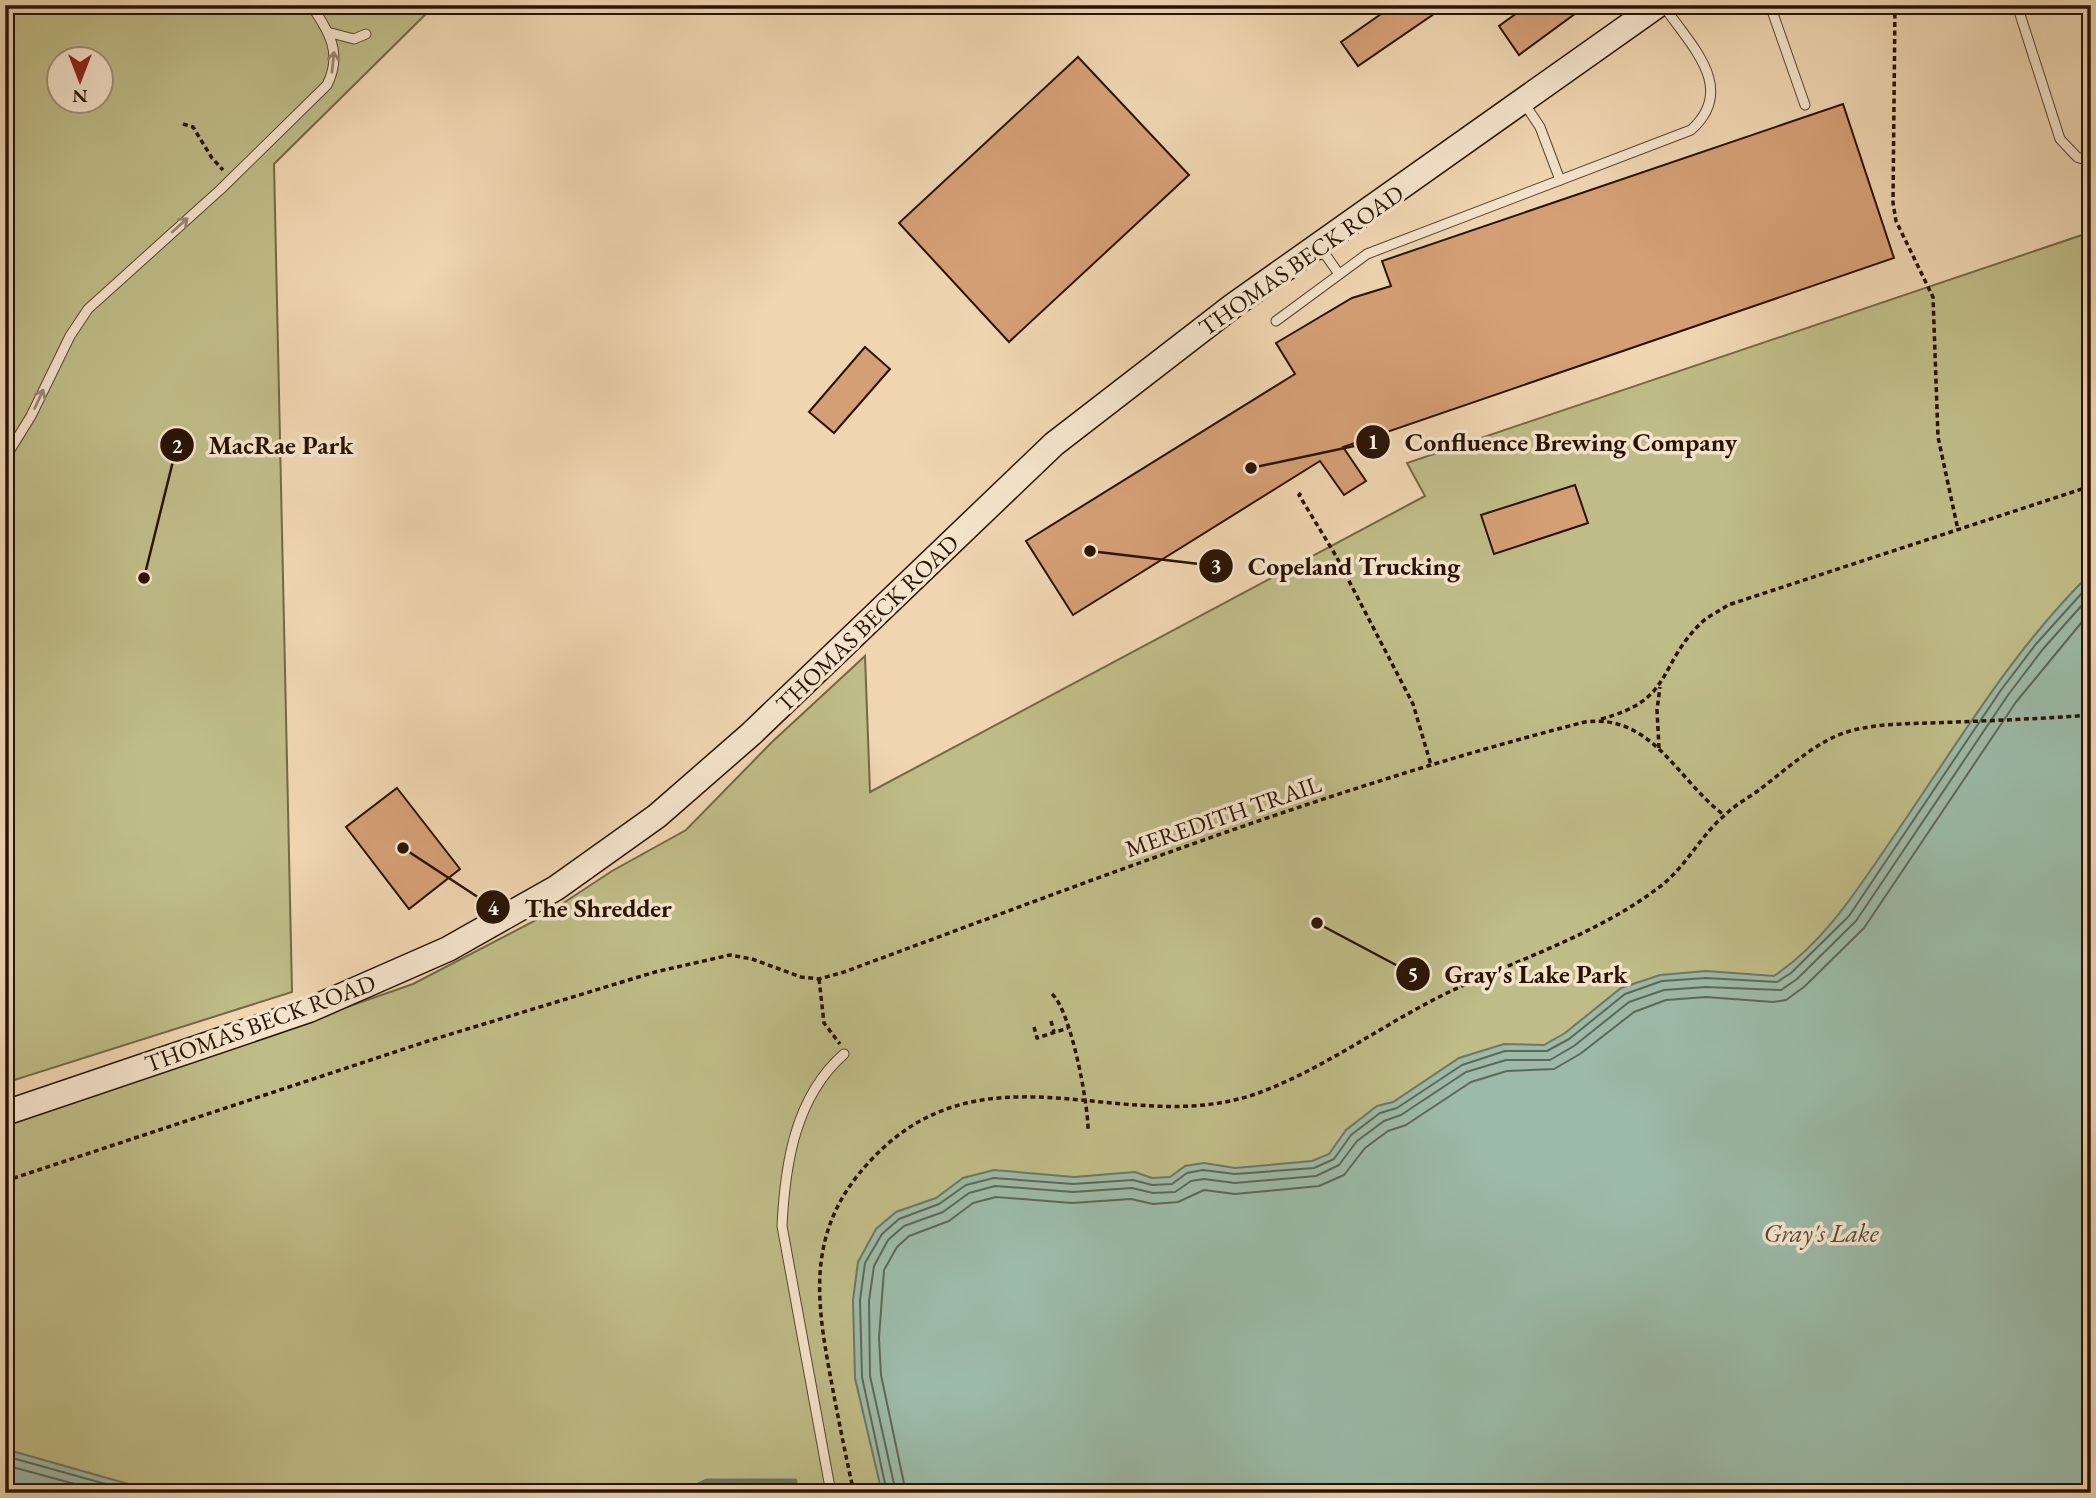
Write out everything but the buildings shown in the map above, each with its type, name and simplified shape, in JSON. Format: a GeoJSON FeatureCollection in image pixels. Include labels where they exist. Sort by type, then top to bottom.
{"type":"FeatureCollection","features":[{"type":"Feature","properties":{"kind":"main road","name":"THOMAS BECK ROAD"},"geometry":{"type":"LineString","coordinates":[[5,1113],[309,1010],[448,949],[556,888],[657,816],[751,734],[1054,444],[1163,358],[1660,5]]}},
{"type":"Feature","properties":{"kind":"lane"},"geometry":{"type":"LineString","coordinates":[[5,458],[31,416],[70,336],[88,309],[224,186],[327,85],[334,71],[331,33],[312,5]]}},
{"type":"Feature","properties":{"kind":"lane"},"geometry":{"type":"LineString","coordinates":[[1276,321],[1367,254],[1691,130],[1706,117],[1712,102],[1712,85],[1703,63],[1660,5]]}},
{"type":"Feature","properties":{"kind":"lane"},"geometry":{"type":"LineString","coordinates":[[1770,5],[1805,105]]}},
{"type":"Feature","properties":{"kind":"lane"},"geometry":{"type":"LineString","coordinates":[[2017,5],[2060,139],[2077,157],[2091,163]]}},
{"type":"Feature","properties":{"kind":"lane"},"geometry":{"type":"LineString","coordinates":[[331,33],[354,39],[366,34]]}},
{"type":"Feature","properties":{"kind":"lane"},"geometry":{"type":"LineString","coordinates":[[1524,103],[1540,128],[1560,180]]}},
{"type":"Feature","properties":{"kind":"lane"},"geometry":{"type":"LineString","coordinates":[[1319,246],[1339,274]]}},
{"type":"Feature","properties":{"kind":"lane"},"geometry":{"type":"LineString","coordinates":[[831,1493],[782,1226],[784,1181],[793,1138],[819,1081],[844,1054]]}},
{"type":"Feature","properties":{"kind":"path"},"geometry":{"type":"LineString","coordinates":[[1895,5],[1893,203],[1896,221],[1933,298],[1938,437],[1958,530]]}},
{"type":"Feature","properties":{"kind":"path"},"geometry":{"type":"LineString","coordinates":[[183,124],[193,127],[212,158],[223,170]]}},
{"type":"Feature","properties":{"kind":"path"},"geometry":{"type":"LineString","coordinates":[[1599,720],[1622,714],[1644,702],[1661,685],[1702,622],[1728,605],[2091,486]]}},
{"type":"Feature","properties":{"kind":"path"},"geometry":{"type":"LineString","coordinates":[[1301,493],[1299,495],[1336,555],[1413,704],[1431,765]]}},
{"type":"Feature","properties":{"kind":"path"},"geometry":{"type":"LineString","coordinates":[[1659,748],[1657,710],[1661,685]]}},
{"type":"Feature","properties":{"kind":"path"},"geometry":{"type":"LineString","coordinates":[[855,1493],[818,1306],[824,1247],[833,1216],[850,1186],[872,1158],[918,1122],[974,1101],[1014,1095],[1187,1107],[1232,1102],[1288,1080],[1420,1007],[1560,944],[1647,895],[1667,881],[1724,815],[1807,753],[1840,734],[1903,723],[2091,715]]}},
{"type":"Feature","properties":{"kind":"path","name":"MEREDITH TRAIL"},"geometry":{"type":"LineString","coordinates":[[819,979],[1058,892],[1431,765],[1599,720],[1632,727],[1659,748],[1710,805],[1724,815]]}},
{"type":"Feature","properties":{"kind":"path"},"geometry":{"type":"LineString","coordinates":[[5,1181],[509,1016],[555,1004],[615,983],[709,958],[741,957],[801,977],[819,979],[824,1023],[839,1041],[844,1054]]}},
{"type":"Feature","properties":{"kind":"path"},"geometry":{"type":"LineString","coordinates":[[1052,994],[1061,1006],[1068,1028],[1086,1098],[1088,1129]]}},
{"type":"Feature","properties":{"kind":"path"},"geometry":{"type":"LineString","coordinates":[[1051,1021],[1054,1032]]}},
{"type":"Feature","properties":{"kind":"path"},"geometry":{"type":"LineString","coordinates":[[1034,1027],[1037,1038],[1068,1028]]}},
{"type":"Feature","properties":{"kind":"shaded area"},"geometry":{"type":"Polygon","coordinates":[[[5,5],[435,5],[274,164],[292,992],[5,1083],[5,5]]]}},
{"type":"Feature","properties":{"kind":"shaded area"},"geometry":{"type":"Polygon","coordinates":[[[2091,232],[2091,1493],[136,1493],[5,1451],[5,1126],[413,984],[542,917],[612,871],[686,830],[772,742],[865,656],[870,792],[1425,496],[1407,463],[2091,232]]]}},
{"type":"Feature","properties":{"kind":"water","name":"Gray's Lake"},"geometry":{"type":"Polygon","coordinates":[[[2091,573],[2091,1493],[882,1493],[855,1378],[853,1300],[858,1262],[876,1229],[896,1212],[936,1198],[963,1178],[994,1170],[1074,1177],[1135,1172],[1152,1178],[1170,1177],[1185,1166],[1204,1163],[1235,1168],[1312,1161],[1329,1154],[1346,1130],[1377,1106],[1393,1102],[1459,1058],[1504,1044],[1544,1045],[1565,1033],[1621,988],[1660,975],[1706,971],[1774,976],[1810,947],[1826,930],[1868,874],[2010,666],[2062,603],[2091,573]]]}},
{"type":"Feature","properties":{"kind":"water"},"geometry":{"type":"Polygon","coordinates":[[[5,1449],[160,1493],[5,1493],[5,1449]]]}},
{"type":"Feature","properties":{"kind":"waterway"},"geometry":{"type":"LineString","coordinates":[[681,1493],[707,1481],[795,1481]]}},
{"type":"Feature","properties":{"kind":"place","name":"Confluence Brewing Company"},"geometry":{"type":"Point","coordinates":[1251,468]}},
{"type":"Feature","properties":{"kind":"place","name":"Copeland Trucking"},"geometry":{"type":"Point","coordinates":[1090,551]}},
{"type":"Feature","properties":{"kind":"place","name":"MacRae Park"},"geometry":{"type":"Point","coordinates":[144,578]}},
{"type":"Feature","properties":{"kind":"place","name":"The Shredder"},"geometry":{"type":"Point","coordinates":[403,848]}},
{"type":"Feature","properties":{"kind":"place","name":"Gray's Lake Park"},"geometry":{"type":"Point","coordinates":[1317,923]}}]}
